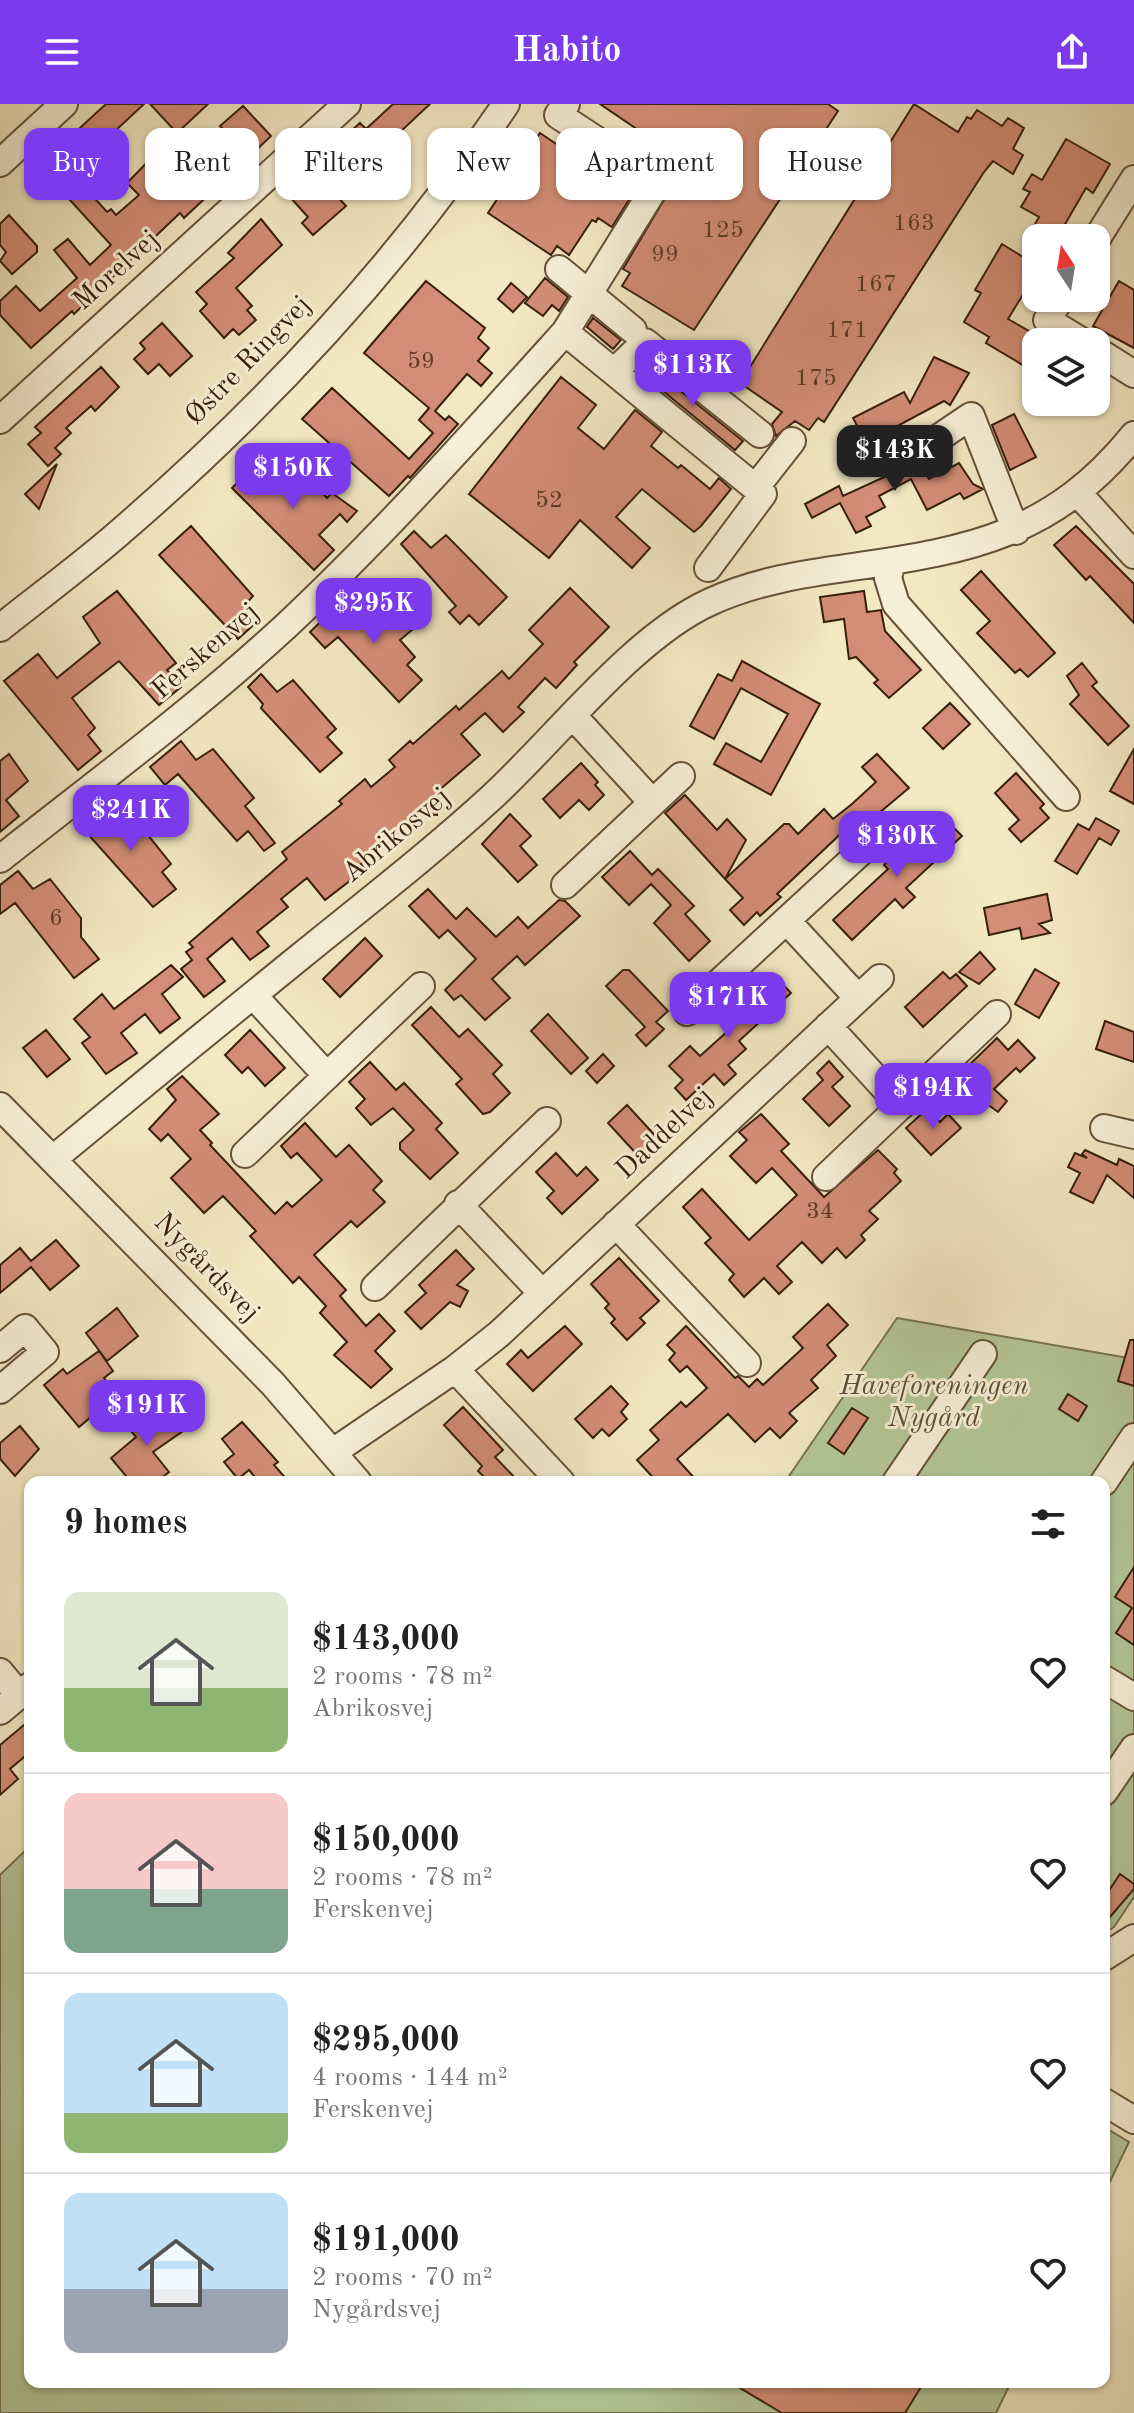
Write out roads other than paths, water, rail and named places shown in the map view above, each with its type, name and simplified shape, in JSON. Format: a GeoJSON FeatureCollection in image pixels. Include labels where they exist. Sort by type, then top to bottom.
{"type":"FeatureCollection","features":[{"type":"Feature","properties":{"kind":"street"},"geometry":{"type":"LineString","coordinates":[[0,163],[64,104]]}},
{"type":"Feature","properties":{"kind":"street","name":"Morelvej"},"geometry":{"type":"LineString","coordinates":[[0,420],[347,104]]}},
{"type":"Feature","properties":{"kind":"street","name":"Østre Ringvej"},"geometry":{"type":"LineString","coordinates":[[0,628],[120,532],[279,382],[388,260],[506,104]]}},
{"type":"Feature","properties":{"kind":"street","name":"Ferskenvej"},"geometry":{"type":"LineString","coordinates":[[0,859],[168,727],[284,628],[401,514],[565,332],[659,181],[558,115],[566,104]]}},
{"type":"Feature","properties":{"kind":"street"},"geometry":{"type":"LineString","coordinates":[[1106,224],[1134,179]]}},
{"type":"Feature","properties":{"kind":"street"},"geometry":{"type":"LineString","coordinates":[[559,269],[633,330]]}},
{"type":"Feature","properties":{"kind":"street"},"geometry":{"type":"LineString","coordinates":[[1052,312],[1047,320],[1060,328]]}},
{"type":"Feature","properties":{"kind":"street"},"geometry":{"type":"LineString","coordinates":[[565,332],[616,370],[763,494],[708,568]]}},
{"type":"Feature","properties":{"kind":"street"},"geometry":{"type":"LineString","coordinates":[[616,370],[645,342],[760,434]]}},
{"type":"Feature","properties":{"kind":"street"},"geometry":{"type":"LineString","coordinates":[[1110,359],[1134,374]]}},
{"type":"Feature","properties":{"kind":"street"},"geometry":{"type":"LineString","coordinates":[[928,445],[971,416],[1016,531]]}},
{"type":"Feature","properties":{"kind":"street","name":"Abrikosvej"},"geometry":{"type":"LineString","coordinates":[[53,1159],[422,858],[491,798],[648,642],[707,603],[782,577],[960,549],[1016,531],[1077,492],[1114,459],[1134,435]]}},
{"type":"Feature","properties":{"kind":"street"},"geometry":{"type":"LineString","coordinates":[[756,487],[792,441]]}},
{"type":"Feature","properties":{"kind":"street"},"geometry":{"type":"LineString","coordinates":[[1077,492],[1134,555]]}},
{"type":"Feature","properties":{"kind":"street"},"geometry":{"type":"LineString","coordinates":[[892,561],[888,578],[896,604],[1066,797]]}},
{"type":"Feature","properties":{"kind":"street"},"geometry":{"type":"LineString","coordinates":[[574,717],[652,802]]}},
{"type":"Feature","properties":{"kind":"street"},"geometry":{"type":"LineString","coordinates":[[565,885],[681,776]]}},
{"type":"Feature","properties":{"kind":"street"},"geometry":{"type":"LineString","coordinates":[[687,1012],[864,849]]}},
{"type":"Feature","properties":{"kind":"street"},"geometry":{"type":"LineString","coordinates":[[787,921],[858,998]]}},
{"type":"Feature","properties":{"kind":"street","name":"Daddelvej"},"geometry":{"type":"LineString","coordinates":[[333,1452],[455,1369],[542,1293],[880,978]]}},
{"type":"Feature","properties":{"kind":"street"},"geometry":{"type":"LineString","coordinates":[[245,1154],[421,986]]}},
{"type":"Feature","properties":{"kind":"street"},"geometry":{"type":"LineString","coordinates":[[253,995],[327,1076]]}},
{"type":"Feature","properties":{"kind":"street"},"geometry":{"type":"LineString","coordinates":[[826,1177],[997,1014]]}},
{"type":"Feature","properties":{"kind":"street"},"geometry":{"type":"LineString","coordinates":[[828,1026],[901,1106]]}},
{"type":"Feature","properties":{"kind":"street","name":"Nygårdsvej"},"geometry":{"type":"LineString","coordinates":[[0,1106],[186,1293],[353,1476]]}},
{"type":"Feature","properties":{"kind":"street"},"geometry":{"type":"LineString","coordinates":[[375,1287],[547,1121]]}},
{"type":"Feature","properties":{"kind":"street"},"geometry":{"type":"LineString","coordinates":[[1104,1128],[1134,1135]]}},
{"type":"Feature","properties":{"kind":"street"},"geometry":{"type":"LineString","coordinates":[[458,1204],[542,1293]]}},
{"type":"Feature","properties":{"kind":"street","name":"Daddelvej"},"geometry":{"type":"LineString","coordinates":[[616,1224],[747,1363]]}},
{"type":"Feature","properties":{"kind":"street"},"geometry":{"type":"LineString","coordinates":[[0,1349],[25,1328],[45,1352],[0,1390]]}},
{"type":"Feature","properties":{"kind":"street"},"geometry":{"type":"LineString","coordinates":[[900,1476],[983,1354]]}},
{"type":"Feature","properties":{"kind":"street"},"geometry":{"type":"LineString","coordinates":[[455,1369],[555,1476]]}},
{"type":"Feature","properties":{"kind":"street"},"geometry":{"type":"LineString","coordinates":[[1108,1476],[1134,1437]]}},
{"type":"Feature","properties":{"kind":"street"},"geometry":{"type":"LineString","coordinates":[[0,1672],[16,1697]]}},
{"type":"Feature","properties":{"kind":"street"},"geometry":{"type":"LineString","coordinates":[[1110,1683],[1134,1697]]}},
{"type":"Feature","properties":{"kind":"street"},"geometry":{"type":"LineString","coordinates":[[1110,1783],[1134,1748]]}},
{"type":"Feature","properties":{"kind":"street"},"geometry":{"type":"LineString","coordinates":[[1110,1953],[1134,1938]]}},
{"type":"Feature","properties":{"kind":"street"},"geometry":{"type":"LineString","coordinates":[[1110,2106],[1134,2120]]}},
{"type":"Feature","properties":{"kind":"park label","name":"Haveforeningen Nygård"},"geometry":{"type":"Point","coordinates":[934,1403]}}]}
